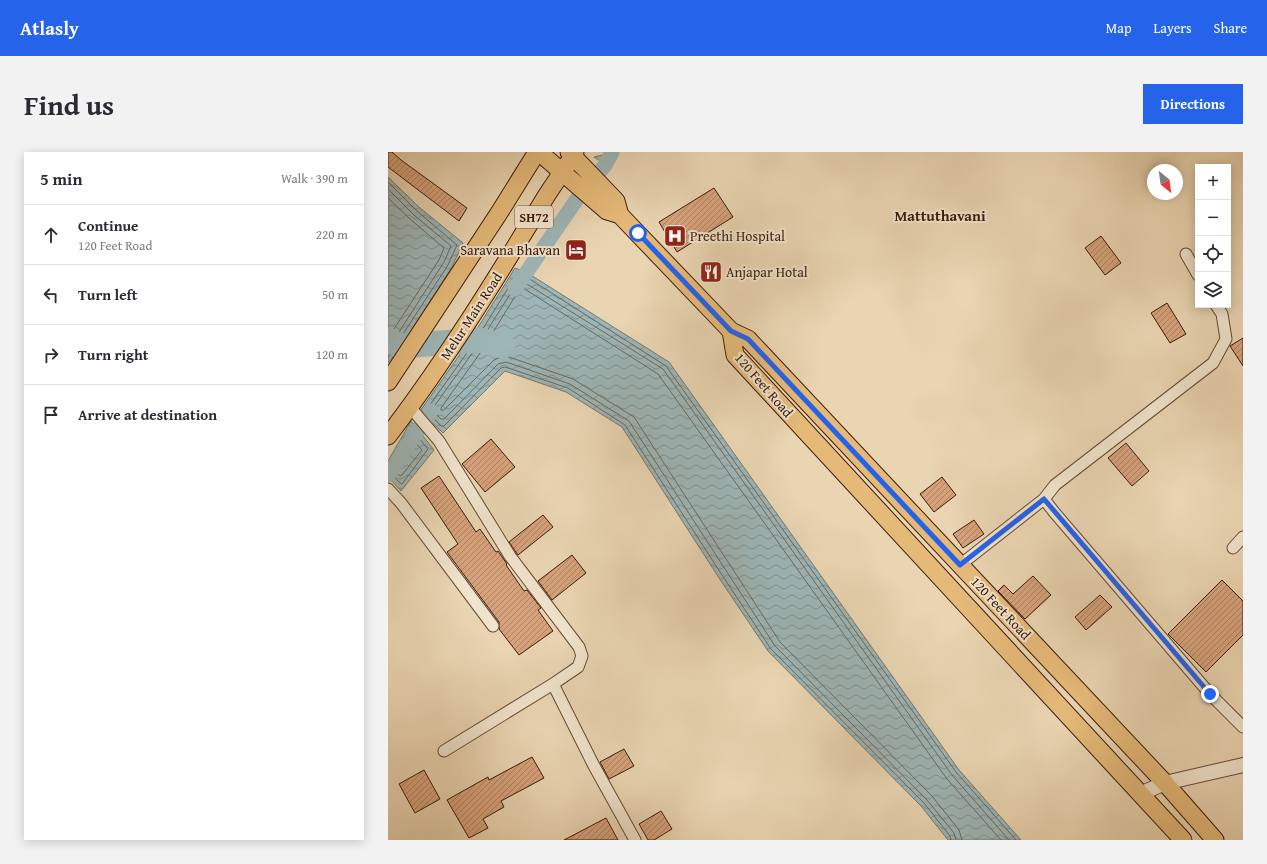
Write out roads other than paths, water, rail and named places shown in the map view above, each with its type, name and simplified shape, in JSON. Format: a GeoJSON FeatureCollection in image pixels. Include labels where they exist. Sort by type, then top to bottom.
{"type":"FeatureCollection","features":[{"type":"Feature","properties":{"kind":"main road","name":"120 Feet Road"},"geometry":{"type":"LineString","coordinates":[[538,152],[562,172],[616,201],[620,215],[731,331],[748,339],[1165,783],[1215,840]]}},
{"type":"Feature","properties":{"kind":"main road","name":"SH72"},"geometry":{"type":"LineString","coordinates":[[392,377],[538,152]]}},
{"type":"Feature","properties":{"kind":"main road","name":"120 Feet Road"},"geometry":{"type":"LineString","coordinates":[[572,153],[591,187]]}},
{"type":"Feature","properties":{"kind":"main road","name":"Melur Main Road"},"geometry":{"type":"LineString","coordinates":[[388,436],[413,410],[430,380],[494,283],[562,172],[572,153]]}},
{"type":"Feature","properties":{"kind":"main road","name":"120 Feet Road"},"geometry":{"type":"LineString","coordinates":[[731,331],[735,355],[1183,840]]}},
{"type":"Feature","properties":{"kind":"street"},"geometry":{"type":"LineString","coordinates":[[1186,254],[1196,272]]}},
{"type":"Feature","properties":{"kind":"street"},"geometry":{"type":"LineString","coordinates":[[960,565],[1044,499],[1054,485],[1213,363],[1226,338],[1222,314],[1218,308]]}},
{"type":"Feature","properties":{"kind":"street"},"geometry":{"type":"LineString","coordinates":[[413,410],[439,441],[510,556],[579,647],[582,656],[578,667],[444,751]]}},
{"type":"Feature","properties":{"kind":"street"},"geometry":{"type":"LineString","coordinates":[[388,489],[401,503],[493,626]]}},
{"type":"Feature","properties":{"kind":"street"},"geometry":{"type":"LineString","coordinates":[[1044,499],[1210,694],[1243,727]]}},
{"type":"Feature","properties":{"kind":"street"},"geometry":{"type":"LineString","coordinates":[[1233,548],[1243,538]]}},
{"type":"Feature","properties":{"kind":"street"},"geometry":{"type":"LineString","coordinates":[[553,684],[593,764],[635,840]]}},
{"type":"Feature","properties":{"kind":"street"},"geometry":{"type":"LineString","coordinates":[[1140,794],[1165,783],[1243,765]]}},
{"type":"Feature","properties":{"kind":"water"},"geometry":{"type":"Polygon","coordinates":[[[609,152],[617,152],[609,167],[594,157],[608,154],[609,152]]]}},
{"type":"Feature","properties":{"kind":"water"},"geometry":{"type":"Polygon","coordinates":[[[388,177],[420,208],[463,243],[452,267],[397,352],[388,363],[388,177]]]}},
{"type":"Feature","properties":{"kind":"water"},"geometry":{"type":"Polygon","coordinates":[[[515,268],[526,272],[669,362],[959,770],[1021,840],[948,840],[921,806],[768,651],[622,427],[566,392],[505,371],[443,433],[420,411],[470,340],[515,268]]]}},
{"type":"Feature","properties":{"kind":"water"},"geometry":{"type":"Polygon","coordinates":[[[411,421],[434,450],[401,491],[388,477],[388,461],[411,421]]]}},
{"type":"Feature","properties":{"kind":"waterway"},"geometry":{"type":"LineString","coordinates":[[515,289],[577,199],[606,164],[612,152]]}},
{"type":"Feature","properties":{"kind":"waterway"},"geometry":{"type":"LineString","coordinates":[[388,340],[400,346],[480,340],[503,346]]}},
{"type":"Feature","properties":{"kind":"waterway"},"geometry":{"type":"LineString","coordinates":[[388,475],[431,411]]}},
{"type":"Feature","properties":{"kind":"place","name":"Preethi Hospital"},"geometry":{"type":"Point","coordinates":[675,236]}},
{"type":"Feature","properties":{"kind":"place","name":"Saravana Bhavan"},"geometry":{"type":"Point","coordinates":[576,250]}},
{"type":"Feature","properties":{"kind":"place","name":"Anjapar Hotal"},"geometry":{"type":"Point","coordinates":[711,272]}},
{"type":"Feature","properties":{"kind":"district","name":"Mattuthavani"},"geometry":{"type":"Point","coordinates":[940,216]}}]}
